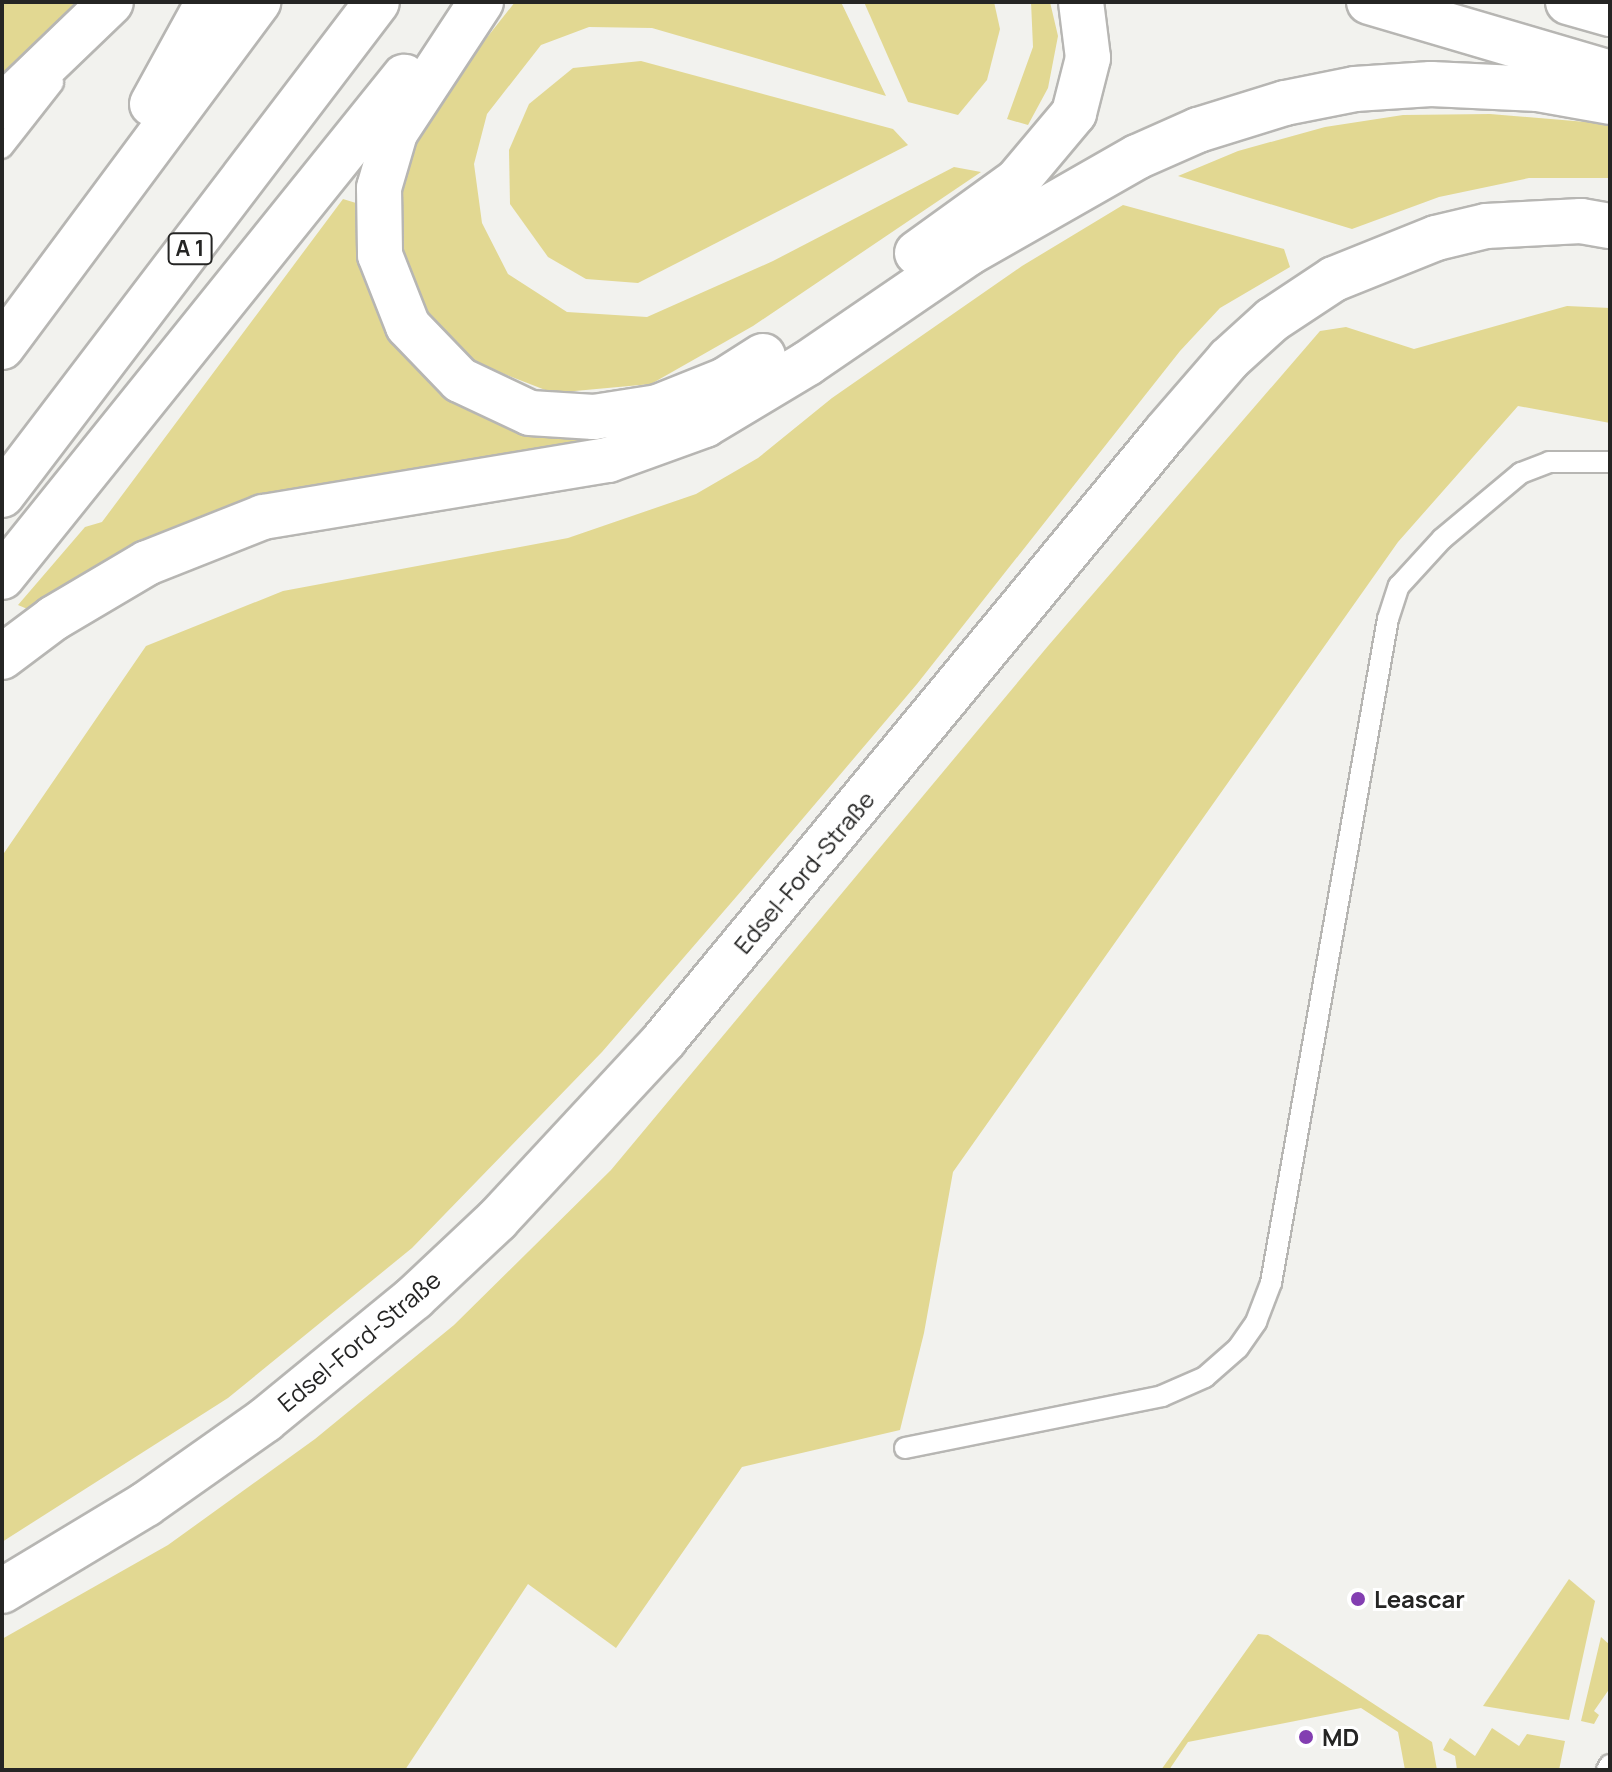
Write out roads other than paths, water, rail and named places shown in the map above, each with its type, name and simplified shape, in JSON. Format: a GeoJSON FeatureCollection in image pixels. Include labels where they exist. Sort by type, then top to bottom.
{"type":"FeatureCollection","features":[{"type":"Feature","properties":{"kind":"main road"},"geometry":{"type":"LineString","coordinates":[[2,107],[111,2]]}},
{"type":"Feature","properties":{"kind":"main road"},"geometry":{"type":"LineString","coordinates":[[84,229],[208,2]]}},
{"type":"Feature","properties":{"kind":"main road"},"geometry":{"type":"LineString","coordinates":[[2,347],[84,229],[258,2]]}},
{"type":"Feature","properties":{"kind":"main road","name":"A 1"},"geometry":{"type":"LineString","coordinates":[[2,495],[377,2]]}},
{"type":"Feature","properties":{"kind":"main road"},"geometry":{"type":"LineString","coordinates":[[2,577],[424,52],[473,2]]}},
{"type":"Feature","properties":{"kind":"main road"},"geometry":{"type":"LineString","coordinates":[[481,2],[395,133],[379,188],[380,255],[408,326],[460,380],[530,413],[594,417],[645,409],[725,380],[1017,181],[1074,113],[1088,58],[1081,2]]}},
{"type":"Feature","properties":{"kind":"main road"},"geometry":{"type":"LineString","coordinates":[[1369,2],[1610,73]]}},
{"type":"Feature","properties":{"kind":"main road"},"geometry":{"type":"LineString","coordinates":[[1568,2],[1610,14]]}},
{"type":"Feature","properties":{"kind":"main road"},"geometry":{"type":"LineString","coordinates":[[2,657],[54,618],[147,563],[263,517],[608,460],[705,425],[808,363],[967,254],[1137,157],[1198,130],[1285,103],[1355,89],[1431,84],[1523,89],[1610,102]]}},
{"type":"Feature","properties":{"kind":"main road","name":"Edsel-Ford-Straße"},"geometry":{"type":"LineString","coordinates":[[2,1591],[146,1504],[244,1436],[414,1298],[497,1220],[664,1040],[1165,433],[1229,359],[1272,320],[1334,279],[1436,238],[1486,226],[1581,221],[1610,226]]}},
{"type":"Feature","properties":{"kind":"lane"},"geometry":{"type":"LineString","coordinates":[[2,148],[118,2]]}},
{"type":"Feature","properties":{"kind":"lane"},"geometry":{"type":"LineString","coordinates":[[905,1448],[1162,1396],[1205,1377],[1238,1348],[1256,1322],[1271,1283],[1388,619],[1399,586],[1442,539],[1521,473],[1549,462],[1610,462]]}},
{"type":"Feature","properties":{"kind":"place","name":"Leascar"},"geometry":{"type":"Point","coordinates":[1358,1599]}},
{"type":"Feature","properties":{"kind":"place","name":"MD"},"geometry":{"type":"Point","coordinates":[1306,1737]}}]}
